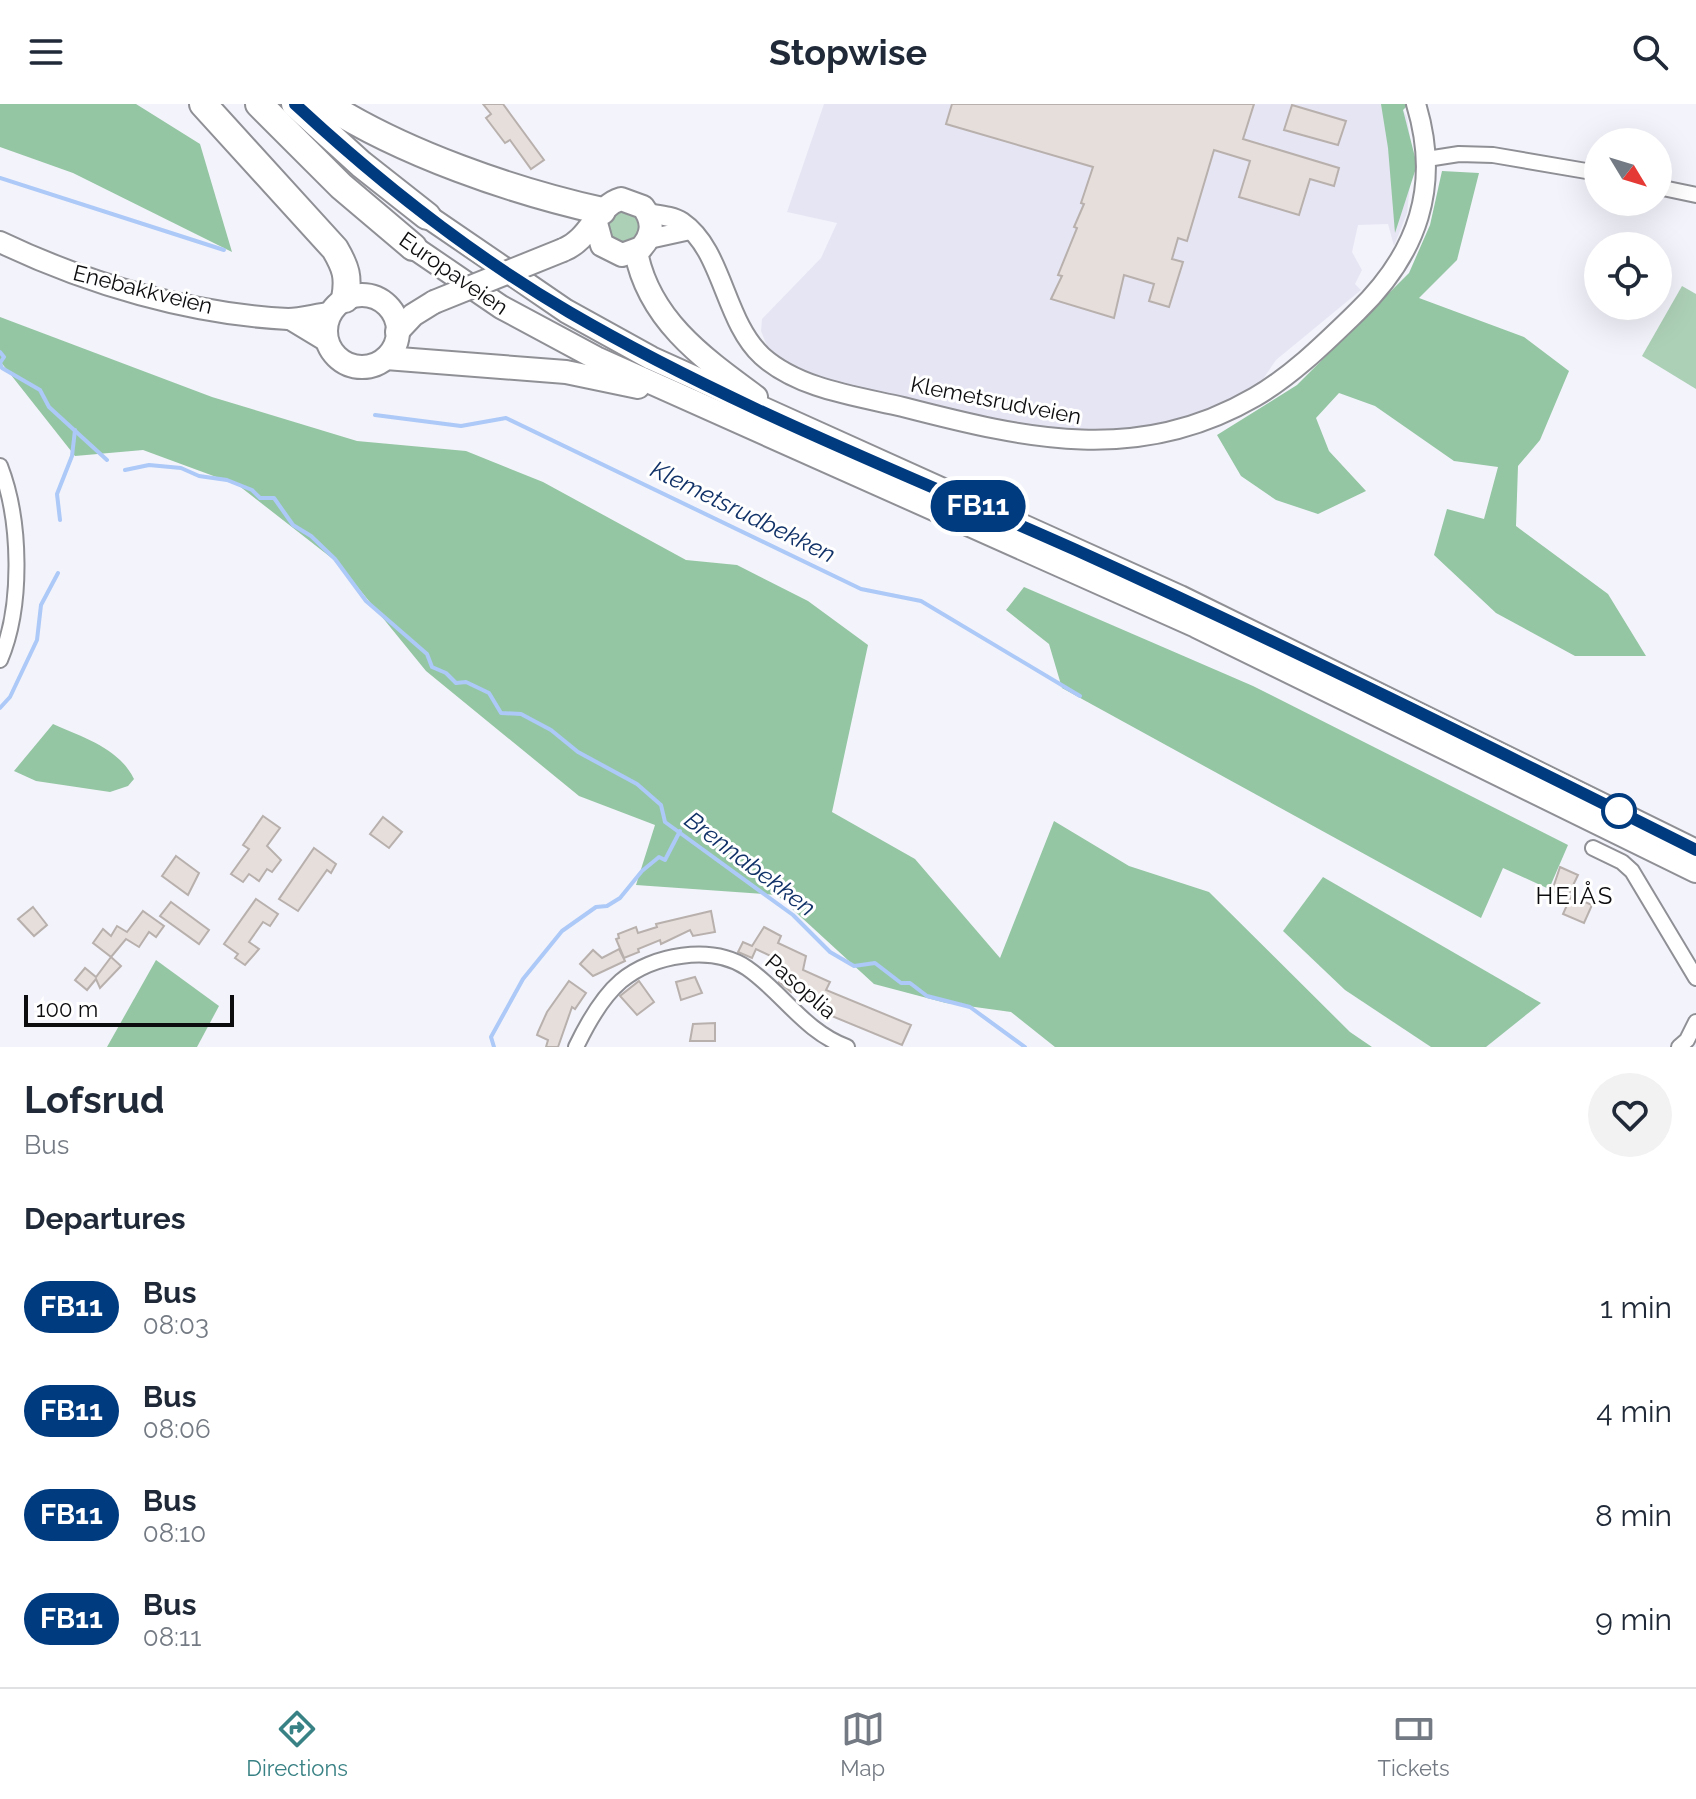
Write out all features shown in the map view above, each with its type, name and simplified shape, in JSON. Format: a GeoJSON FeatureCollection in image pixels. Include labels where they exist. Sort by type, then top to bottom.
{"type":"FeatureCollection","features":[{"type":"Feature","properties":{"kind":"highway"},"geometry":{"type":"LineString","coordinates":[[203,104],[335,249],[347,269],[349,282],[326,329],[328,342],[337,357],[352,366],[370,366],[386,358],[395,344],[397,332],[393,314],[385,303]]}},
{"type":"Feature","properties":{"kind":"highway","name":"Europaveien"},"geometry":{"type":"LineString","coordinates":[[259,104],[341,186],[413,247],[525,321],[687,388]]}},
{"type":"Feature","properties":{"kind":"highway","name":"Europaveien"},"geometry":{"type":"LineString","coordinates":[[295,104],[361,164],[427,216],[566,311],[687,388]]}},
{"type":"Feature","properties":{"kind":"highway"},"geometry":{"type":"LineString","coordinates":[[326,104],[372,132],[409,148],[599,217]]}},
{"type":"Feature","properties":{"kind":"highway"},"geometry":{"type":"LineString","coordinates":[[397,332],[432,303],[566,249],[614,201],[629,200],[647,213],[651,221],[642,245],[648,293],[671,326],[707,360],[790,423]]}},
{"type":"Feature","properties":{"kind":"highway"},"geometry":{"type":"LineString","coordinates":[[599,217],[598,238],[608,250]]}},
{"type":"Feature","properties":{"kind":"highway"},"geometry":{"type":"LineString","coordinates":[[566,249],[608,250],[622,255],[642,245]]}},
{"type":"Feature","properties":{"kind":"highway"},"geometry":{"type":"LineString","coordinates":[[338,306],[368,296],[385,303],[432,303]]}},
{"type":"Feature","properties":{"kind":"highway"},"geometry":{"type":"LineString","coordinates":[[386,358],[566,372],[687,388],[790,423],[1180,597],[1696,851]]}},
{"type":"Feature","properties":{"kind":"highway"},"geometry":{"type":"LineString","coordinates":[[687,388],[1261,656],[1696,871]]}},
{"type":"Feature","properties":{"kind":"main road","name":"Enebakkveien"},"geometry":{"type":"LineString","coordinates":[[0,242],[41,261],[127,289],[236,313],[290,319],[338,306]]}},
{"type":"Feature","properties":{"kind":"main road","name":"Enebakkveien"},"geometry":{"type":"LineString","coordinates":[[290,319],[328,342]]}},
{"type":"Feature","properties":{"kind":"street","name":"Klemetsrudveien"},"geometry":{"type":"LineString","coordinates":[[690,230],[703,245],[749,341],[766,359],[795,377],[882,402],[1070,441],[1117,441],[1168,433],[1230,410],[1285,376],[1382,286],[1404,254],[1420,214],[1427,159],[1416,104]]}},
{"type":"Feature","properties":{"kind":"street"},"geometry":{"type":"LineString","coordinates":[[1427,159],[1459,154],[1493,155],[1584,171]]}},
{"type":"Feature","properties":{"kind":"street"},"geometry":{"type":"LineString","coordinates":[[1672,190],[1696,195]]}},
{"type":"Feature","properties":{"kind":"street"},"geometry":{"type":"LineString","coordinates":[[647,213],[674,218],[690,230]]}},
{"type":"Feature","properties":{"kind":"street"},"geometry":{"type":"LineString","coordinates":[[642,245],[690,230]]}},
{"type":"Feature","properties":{"kind":"street"},"geometry":{"type":"LineString","coordinates":[[0,466],[7,485],[16,563],[8,634],[0,660]]}},
{"type":"Feature","properties":{"kind":"street"},"geometry":{"type":"LineString","coordinates":[[1593,848],[1622,862],[1632,871],[1696,978]]}},
{"type":"Feature","properties":{"kind":"street","name":"Pasoplia"},"geometry":{"type":"LineString","coordinates":[[576,1047],[598,1008],[621,981],[653,965],[697,954],[716,955],[740,964],[824,1037],[847,1047]]}},
{"type":"Feature","properties":{"kind":"street"},"geometry":{"type":"LineString","coordinates":[[1679,1047],[1687,1040],[1696,1022]]}},
{"type":"Feature","properties":{"kind":"shaded area"},"geometry":{"type":"Polygon","coordinates":[[[824,104],[1400,104],[1407,117],[1413,157],[1407,213],[1394,246],[1388,224],[1358,225],[1352,252],[1362,270],[1355,284],[1361,290],[1276,360],[1259,385],[1216,408],[1134,430],[1085,434],[1046,430],[835,382],[789,364],[767,346],[761,331],[762,319],[821,258],[837,223],[787,212],[824,104]]]}},
{"type":"Feature","properties":{"kind":"green space"},"geometry":{"type":"Polygon","coordinates":[[[0,104],[136,104],[200,144],[232,252],[73,173],[0,147],[0,104]]]}},
{"type":"Feature","properties":{"kind":"green space"},"geometry":{"type":"Polygon","coordinates":[[[1381,104],[1409,104],[1403,110],[1417,165],[1395,233],[1388,148],[1381,104]]]}},
{"type":"Feature","properties":{"kind":"green space"},"geometry":{"type":"Polygon","coordinates":[[[1442,171],[1479,173],[1457,260],[1419,298],[1524,337],[1569,371],[1540,440],[1518,466],[1516,526],[1608,594],[1646,656],[1575,656],[1496,613],[1434,555],[1447,509],[1484,519],[1498,467],[1454,461],[1375,406],[1339,393],[1316,418],[1329,451],[1366,491],[1318,514],[1276,500],[1241,476],[1217,435],[1297,385],[1409,273],[1430,225],[1442,171]]]}},
{"type":"Feature","properties":{"kind":"green space"},"geometry":{"type":"Polygon","coordinates":[[[619,209],[636,211],[643,230],[630,245],[611,239],[606,224],[619,209]]]}},
{"type":"Feature","properties":{"kind":"green space"},"geometry":{"type":"Polygon","coordinates":[[[1682,286],[1696,294],[1696,389],[1642,356],[1663,320],[1672,320],[1672,304],[1682,286]]]}},
{"type":"Feature","properties":{"kind":"green space"},"geometry":{"type":"Polygon","coordinates":[[[0,317],[212,397],[357,441],[466,451],[543,482],[686,560],[737,565],[808,601],[868,645],[832,812],[915,859],[1000,958],[1054,821],[1129,866],[1209,892],[1350,1032],[1372,1047],[1055,1047],[1011,1012],[946,1003],[874,984],[777,895],[636,885],[655,825],[579,796],[426,671],[338,563],[238,485],[143,450],[75,456],[0,361],[0,317]]]}},
{"type":"Feature","properties":{"kind":"green space"},"geometry":{"type":"Polygon","coordinates":[[[1024,587],[1253,686],[1568,845],[1549,889],[1503,868],[1481,918],[1062,688],[1049,644],[1006,610],[1024,587]]]}},
{"type":"Feature","properties":{"kind":"green space"},"geometry":{"type":"Polygon","coordinates":[[[53,724],[109,751],[134,779],[128,786],[110,792],[36,781],[14,771],[53,724]]]}},
{"type":"Feature","properties":{"kind":"green space"},"geometry":{"type":"Polygon","coordinates":[[[1323,877],[1541,1003],[1486,1047],[1431,1047],[1345,990],[1283,931],[1323,877]]]}},
{"type":"Feature","properties":{"kind":"green space"},"geometry":{"type":"Polygon","coordinates":[[[156,960],[219,1006],[197,1047],[107,1047],[156,960]]]}},
{"type":"Feature","properties":{"kind":"building"},"geometry":{"type":"Polygon","coordinates":[[[483,104],[503,104],[544,160],[531,169],[510,140],[505,143],[486,118],[491,114],[483,104]]]}},
{"type":"Feature","properties":{"kind":"building"},"geometry":{"type":"Polygon","coordinates":[[[952,104],[1254,104],[1243,139],[1339,168],[1334,186],[1310,179],[1299,215],[1239,197],[1250,161],[1214,150],[1187,241],[1178,238],[1172,259],[1183,262],[1169,307],[1149,301],[1154,284],[1124,275],[1114,318],[1051,299],[1062,276],[1058,275],[1077,228],[1074,227],[1084,204],[1081,203],[1093,167],[946,124],[952,104]]]}},
{"type":"Feature","properties":{"kind":"building"},"geometry":{"type":"Polygon","coordinates":[[[1292,105],[1346,121],[1338,145],[1284,130],[1292,105]]]}},
{"type":"Feature","properties":{"kind":"building"},"geometry":{"type":"Polygon","coordinates":[[[263,816],[280,828],[267,846],[281,860],[272,872],[267,869],[259,881],[249,874],[243,882],[231,874],[249,849],[243,845],[263,816]]]}},
{"type":"Feature","properties":{"kind":"building"},"geometry":{"type":"Polygon","coordinates":[[[383,817],[402,832],[389,848],[370,834],[383,817]]]}},
{"type":"Feature","properties":{"kind":"building"},"geometry":{"type":"Polygon","coordinates":[[[314,848],[336,864],[331,873],[327,870],[298,911],[279,899],[314,848]]]}},
{"type":"Feature","properties":{"kind":"building"},"geometry":{"type":"Polygon","coordinates":[[[176,856],[199,873],[188,895],[162,876],[176,856]]]}},
{"type":"Feature","properties":{"kind":"building"},"geometry":{"type":"Polygon","coordinates":[[[1560,867],[1578,875],[1567,898],[1552,891],[1560,867]]]}},
{"type":"Feature","properties":{"kind":"building"},"geometry":{"type":"Polygon","coordinates":[[[1571,896],[1592,905],[1584,923],[1563,914],[1571,896]]]}},
{"type":"Feature","properties":{"kind":"building"},"geometry":{"type":"Polygon","coordinates":[[[256,899],[278,914],[270,926],[263,922],[249,942],[259,949],[245,965],[235,958],[238,954],[224,944],[256,899]]]}},
{"type":"Feature","properties":{"kind":"building"},"geometry":{"type":"Polygon","coordinates":[[[171,902],[209,930],[199,944],[160,916],[171,902]]]}},
{"type":"Feature","properties":{"kind":"building"},"geometry":{"type":"Polygon","coordinates":[[[33,907],[47,925],[34,936],[18,919],[33,907]]]}},
{"type":"Feature","properties":{"kind":"building"},"geometry":{"type":"Polygon","coordinates":[[[143,911],[164,926],[156,937],[149,932],[139,947],[126,939],[111,957],[93,943],[103,929],[111,936],[117,926],[127,932],[143,911]]]}},
{"type":"Feature","properties":{"kind":"building"},"geometry":{"type":"Polygon","coordinates":[[[711,911],[715,932],[693,936],[690,930],[661,944],[660,940],[638,949],[639,952],[624,958],[616,939],[619,938],[618,934],[636,927],[638,933],[657,927],[656,924],[711,911]]]}},
{"type":"Feature","properties":{"kind":"building"},"geometry":{"type":"Polygon","coordinates":[[[764,927],[781,936],[778,943],[806,956],[803,970],[830,982],[826,990],[911,1025],[902,1045],[827,1014],[828,1005],[793,989],[791,992],[779,982],[788,971],[774,965],[777,959],[756,949],[752,958],[738,952],[743,942],[752,946],[764,927]]]}},
{"type":"Feature","properties":{"kind":"building"},"geometry":{"type":"Polygon","coordinates":[[[619,949],[625,961],[593,976],[580,964],[593,950],[602,958],[619,949]]]}},
{"type":"Feature","properties":{"kind":"building"},"geometry":{"type":"Polygon","coordinates":[[[111,957],[121,966],[100,988],[96,979],[87,990],[75,980],[85,968],[96,977],[111,957]]]}},
{"type":"Feature","properties":{"kind":"building"},"geometry":{"type":"Polygon","coordinates":[[[695,977],[702,993],[681,1000],[676,982],[695,977]]]}},
{"type":"Feature","properties":{"kind":"building"},"geometry":{"type":"Polygon","coordinates":[[[569,981],[586,993],[575,1009],[572,1007],[558,1047],[546,1047],[548,1040],[537,1035],[538,1032],[547,1012],[569,981]]]}},
{"type":"Feature","properties":{"kind":"building"},"geometry":{"type":"Polygon","coordinates":[[[639,981],[654,1002],[637,1015],[620,996],[639,981]]]}},
{"type":"Feature","properties":{"kind":"building"},"geometry":{"type":"Polygon","coordinates":[[[715,1023],[715,1041],[690,1041],[693,1024],[715,1023]]]}},
{"type":"Feature","properties":{"kind":"waterway","name":"Klemetsrudbekken"},"geometry":{"type":"LineString","coordinates":[[0,178],[224,250]]}},
{"type":"Feature","properties":{"kind":"waterway","name":"Brennabekken"},"geometry":{"type":"LineString","coordinates":[[0,352],[4,357],[0,363],[2,368],[40,390],[49,407],[107,460]]}},
{"type":"Feature","properties":{"kind":"waterway","name":"Klemetsrudbekken"},"geometry":{"type":"LineString","coordinates":[[375,415],[461,426],[506,418],[861,589],[921,601],[1080,696]]}},
{"type":"Feature","properties":{"kind":"waterway"},"geometry":{"type":"LineString","coordinates":[[60,520],[57,494],[72,456],[75,430]]}},
{"type":"Feature","properties":{"kind":"waterway","name":"Brennabekken"},"geometry":{"type":"LineString","coordinates":[[125,470],[149,465],[181,468],[199,476],[227,480],[252,490],[260,498],[274,498],[293,525],[311,536],[335,559],[366,601],[427,654],[432,667],[446,673],[456,683],[466,682],[489,693],[501,713],[521,714],[551,730],[578,752],[637,784],[661,805],[665,822],[793,915],[830,952],[854,966],[875,963],[901,983],[910,983],[927,996],[970,1007],[1025,1047]]}},
{"type":"Feature","properties":{"kind":"waterway"},"geometry":{"type":"LineString","coordinates":[[0,708],[10,697],[37,640],[41,605],[58,573]]}},
{"type":"Feature","properties":{"kind":"waterway"},"geometry":{"type":"LineString","coordinates":[[494,1047],[491,1037],[523,979],[562,931],[596,907],[607,906],[620,898],[642,871],[659,857],[665,860],[680,831]]}},
{"type":"Feature","properties":{"kind":"bus line","name":"FB11"},"geometry":{"type":"LineString","coordinates":[[295,104],[361,164],[466,245],[566,311],[651,358],[1180,597],[1696,850]]}},
{"type":"Feature","properties":{"kind":"district","name":"HEIÅS"},"geometry":{"type":"Point","coordinates":[1575,896]}}]}
